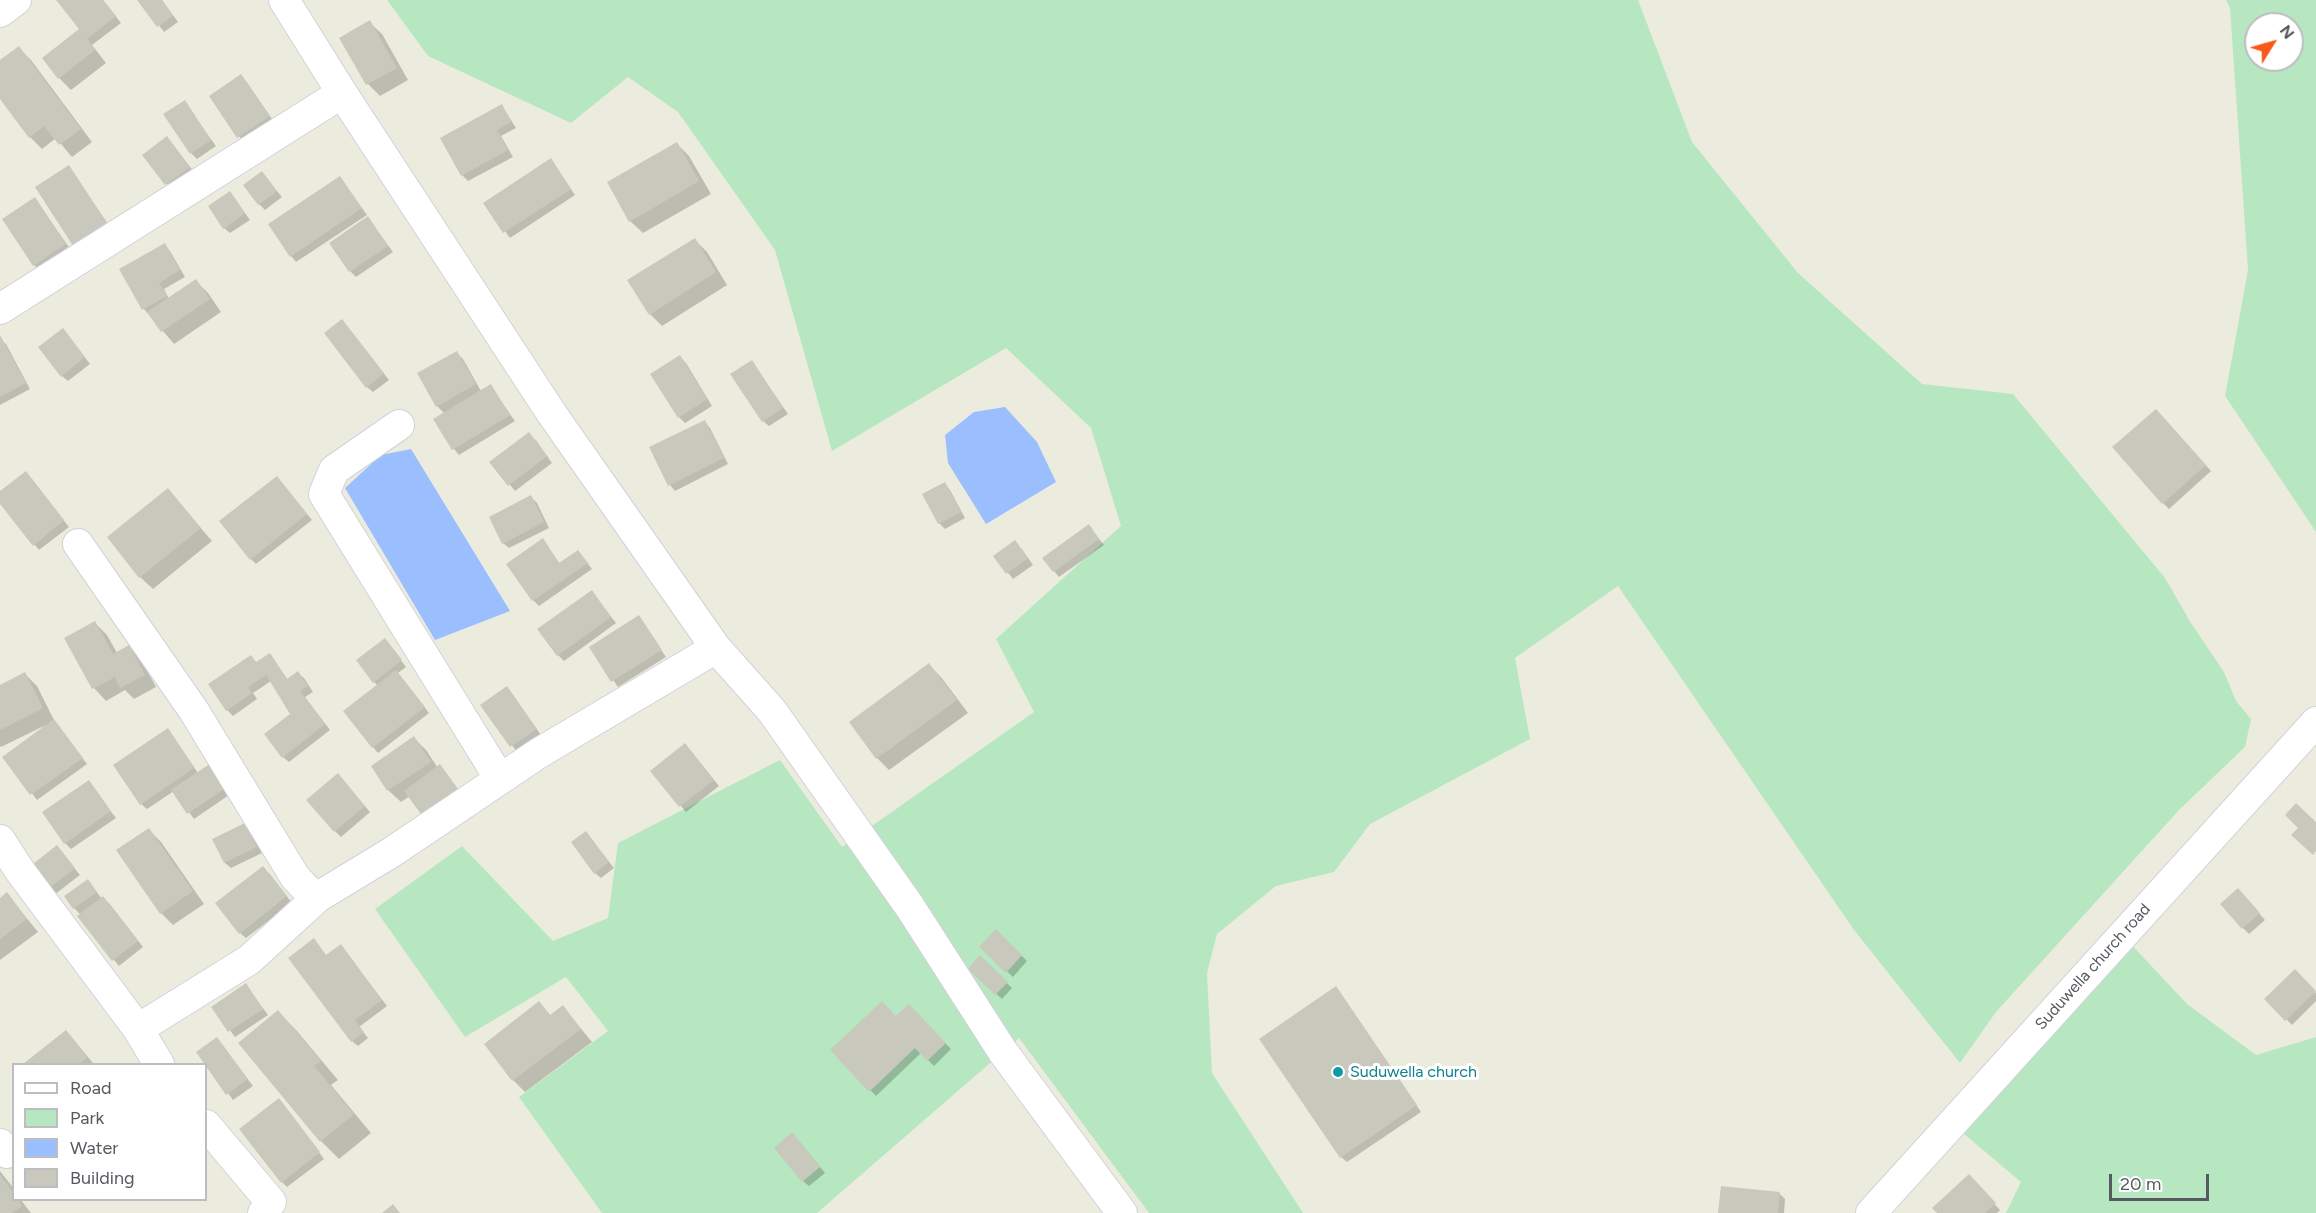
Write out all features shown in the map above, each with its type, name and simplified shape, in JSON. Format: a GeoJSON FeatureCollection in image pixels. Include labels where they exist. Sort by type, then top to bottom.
{"type":"FeatureCollection","features":[{"type":"Feature","properties":{"kind":"street"},"geometry":{"type":"LineString","coordinates":[[0,12],[16,0]]}},
{"type":"Feature","properties":{"kind":"street"},"geometry":{"type":"LineString","coordinates":[[284,0],[342,93],[552,414],[716,648],[772,711],[910,906],[1003,1052],[1122,1213]]}},
{"type":"Feature","properties":{"kind":"street"},"geometry":{"type":"LineString","coordinates":[[0,309],[342,93]]}},
{"type":"Feature","properties":{"kind":"street"},"geometry":{"type":"LineString","coordinates":[[399,425],[334,470],[324,494],[500,779]]}},
{"type":"Feature","properties":{"kind":"street"},"geometry":{"type":"LineString","coordinates":[[78,544],[194,711],[295,877],[310,893],[318,897]]}},
{"type":"Feature","properties":{"kind":"street"},"geometry":{"type":"LineString","coordinates":[[138,1029],[249,960],[318,897],[392,852],[539,753],[716,648]]}},
{"type":"Feature","properties":{"kind":"street","name":"Suduwella church road"},"geometry":{"type":"LineString","coordinates":[[1871,1213],[2316,722]]}},
{"type":"Feature","properties":{"kind":"street"},"geometry":{"type":"LineString","coordinates":[[0,840],[8,870],[138,1029],[158,1063]]}},
{"type":"Feature","properties":{"kind":"street"},"geometry":{"type":"LineString","coordinates":[[207,1126],[271,1202],[263,1213]]}},
{"type":"Feature","properties":{"kind":"green space"},"geometry":{"type":"Polygon","coordinates":[[[387,0],[1638,0],[1692,142],[1798,273],[1922,384],[2013,394],[2165,578],[2191,623],[2224,672],[2236,701],[2251,719],[2245,747],[2179,810],[1996,1012],[1960,1063],[1854,930],[1618,586],[1515,658],[1530,739],[1370,824],[1334,872],[1276,886],[1217,934],[1207,973],[1212,1073],[1303,1213],[1149,1213],[1019,1038],[817,1213],[602,1213],[519,1097],[608,1031],[566,977],[465,1037],[375,909],[462,846],[553,941],[608,918],[618,843],[780,760],[842,847],[1034,712],[996,639],[1121,526],[1091,428],[1006,348],[832,451],[775,250],[678,112],[628,77],[571,123],[428,56],[387,0]]]}},
{"type":"Feature","properties":{"kind":"green space"},"geometry":{"type":"Polygon","coordinates":[[[2226,0],[2316,0],[2316,532],[2225,396],[2248,270],[2230,8],[2226,0]]]}},
{"type":"Feature","properties":{"kind":"green space"},"geometry":{"type":"Polygon","coordinates":[[[2127,940],[2187,1004],[2256,1055],[2316,1037],[2316,1213],[2006,1213],[2021,1182],[1957,1128],[2127,940]]]}},
{"type":"Feature","properties":{"kind":"water"},"geometry":{"type":"Polygon","coordinates":[[[1005,407],[1037,442],[1056,482],[986,524],[948,463],[945,435],[974,412],[1005,407]]]}},
{"type":"Feature","properties":{"kind":"water"},"geometry":{"type":"Polygon","coordinates":[[[411,449],[510,611],[435,640],[345,488],[381,455],[411,449]]]}},
{"type":"Feature","properties":{"kind":"building"},"geometry":{"type":"Polygon","coordinates":[[[56,0],[103,0],[116,16],[87,39],[95,50],[58,79],[42,58],[79,29],[56,0]]]}},
{"type":"Feature","properties":{"kind":"building"},"geometry":{"type":"Polygon","coordinates":[[[137,0],[162,0],[173,16],[157,27],[137,0]]]}},
{"type":"Feature","properties":{"kind":"building"},"geometry":{"type":"Polygon","coordinates":[[[370,20],[397,68],[366,85],[339,38],[370,20]]]}},
{"type":"Feature","properties":{"kind":"building"},"geometry":{"type":"Polygon","coordinates":[[[19,46],[81,129],[59,145],[44,126],[29,138],[0,99],[0,60],[19,46]]]}},
{"type":"Feature","properties":{"kind":"building"},"geometry":{"type":"Polygon","coordinates":[[[241,74],[270,116],[237,138],[209,96],[241,74]]]}},
{"type":"Feature","properties":{"kind":"building"},"geometry":{"type":"Polygon","coordinates":[[[185,100],[211,140],[190,154],[163,114],[185,100]]]}},
{"type":"Feature","properties":{"kind":"building"},"geometry":{"type":"Polygon","coordinates":[[[502,104],[511,122],[497,130],[508,150],[461,176],[440,138],[502,104]]]}},
{"type":"Feature","properties":{"kind":"building"},"geometry":{"type":"Polygon","coordinates":[[[167,136],[190,167],[165,185],[142,155],[167,136]]]}},
{"type":"Feature","properties":{"kind":"building"},"geometry":{"type":"Polygon","coordinates":[[[677,142],[699,181],[629,222],[607,182],[677,142]]]}},
{"type":"Feature","properties":{"kind":"building"},"geometry":{"type":"Polygon","coordinates":[[[551,158],[571,189],[503,233],[483,203],[551,158]]]}},
{"type":"Feature","properties":{"kind":"building"},"geometry":{"type":"Polygon","coordinates":[[[69,165],[107,223],[73,246],[35,187],[69,165]]]}},
{"type":"Feature","properties":{"kind":"building"},"geometry":{"type":"Polygon","coordinates":[[[262,171],[277,191],[258,205],[243,185],[262,171]]]}},
{"type":"Feature","properties":{"kind":"building"},"geometry":{"type":"Polygon","coordinates":[[[340,176],[362,208],[290,257],[268,224],[340,176]]]}},
{"type":"Feature","properties":{"kind":"building"},"geometry":{"type":"Polygon","coordinates":[[[230,191],[245,213],[223,229],[208,206],[230,191]]]}},
{"type":"Feature","properties":{"kind":"building"},"geometry":{"type":"Polygon","coordinates":[[[35,197],[66,244],[33,266],[2,219],[35,197]]]}},
{"type":"Feature","properties":{"kind":"building"},"geometry":{"type":"Polygon","coordinates":[[[368,216],[388,246],[349,272],[329,243],[368,216]]]}},
{"type":"Feature","properties":{"kind":"building"},"geometry":{"type":"Polygon","coordinates":[[[695,238],[716,272],[649,315],[627,280],[695,238]]]}},
{"type":"Feature","properties":{"kind":"building"},"geometry":{"type":"Polygon","coordinates":[[[165,243],[180,270],[159,283],[167,296],[142,310],[119,269],[165,243]]]}},
{"type":"Feature","properties":{"kind":"building"},"geometry":{"type":"Polygon","coordinates":[[[196,279],[210,299],[161,332],[147,312],[196,279]]]}},
{"type":"Feature","properties":{"kind":"building"},"geometry":{"type":"Polygon","coordinates":[[[342,319],[384,373],[366,388],[324,333],[342,319]]]}},
{"type":"Feature","properties":{"kind":"building"},"geometry":{"type":"Polygon","coordinates":[[[63,328],[85,357],[61,377],[38,347],[63,328]]]}},
{"type":"Feature","properties":{"kind":"building"},"geometry":{"type":"Polygon","coordinates":[[[0,335],[26,383],[0,397],[0,335]]]}},
{"type":"Feature","properties":{"kind":"building"},"geometry":{"type":"Polygon","coordinates":[[[457,351],[476,384],[436,407],[417,373],[457,351]]]}},
{"type":"Feature","properties":{"kind":"building"},"geometry":{"type":"Polygon","coordinates":[[[680,355],[707,399],[678,418],[650,374],[680,355]]]}},
{"type":"Feature","properties":{"kind":"building"},"geometry":{"type":"Polygon","coordinates":[[[752,360],[783,408],[762,422],[730,374],[752,360]]]}},
{"type":"Feature","properties":{"kind":"building"},"geometry":{"type":"Polygon","coordinates":[[[491,384],[510,415],[452,450],[433,419],[491,384]]]}},
{"type":"Feature","properties":{"kind":"building"},"geometry":{"type":"Polygon","coordinates":[[[2156,409],[2206,465],[2162,504],[2112,447],[2156,409]]]}},
{"type":"Feature","properties":{"kind":"building"},"geometry":{"type":"Polygon","coordinates":[[[705,420],[724,458],[668,486],[649,447],[705,420]]]}},
{"type":"Feature","properties":{"kind":"building"},"geometry":{"type":"Polygon","coordinates":[[[529,432],[547,456],[508,486],[489,462],[529,432]]]}},
{"type":"Feature","properties":{"kind":"building"},"geometry":{"type":"Polygon","coordinates":[[[26,471],[64,520],[33,546],[0,504],[0,491],[26,471]]]}},
{"type":"Feature","properties":{"kind":"building"},"geometry":{"type":"Polygon","coordinates":[[[277,476],[307,514],[250,560],[219,521],[277,476]]]}},
{"type":"Feature","properties":{"kind":"building"},"geometry":{"type":"Polygon","coordinates":[[[945,482],[961,512],[938,524],[922,494],[945,482]]]}},
{"type":"Feature","properties":{"kind":"building"},"geometry":{"type":"Polygon","coordinates":[[[168,488],[201,528],[139,578],[107,537],[168,488]]]}},
{"type":"Feature","properties":{"kind":"building"},"geometry":{"type":"Polygon","coordinates":[[[531,495],[544,522],[502,544],[489,517],[531,495]]]}},
{"type":"Feature","properties":{"kind":"building"},"geometry":{"type":"Polygon","coordinates":[[[1089,524],[1099,539],[1053,572],[1042,558],[1089,524]]]}},
{"type":"Feature","properties":{"kind":"building"},"geometry":{"type":"Polygon","coordinates":[[[543,538],[559,563],[578,550],[588,563],[532,601],[506,564],[543,538]]]}},
{"type":"Feature","properties":{"kind":"building"},"geometry":{"type":"Polygon","coordinates":[[[1015,540],[1028,558],[1006,574],[993,556],[1015,540]]]}},
{"type":"Feature","properties":{"kind":"building"},"geometry":{"type":"Polygon","coordinates":[[[592,590],[611,617],[557,656],[537,629],[592,590]]]}},
{"type":"Feature","properties":{"kind":"building"},"geometry":{"type":"Polygon","coordinates":[[[639,615],[662,650],[611,682],[589,647],[639,615]]]}},
{"type":"Feature","properties":{"kind":"building"},"geometry":{"type":"Polygon","coordinates":[[[95,621],[113,654],[129,645],[145,675],[120,688],[115,677],[92,689],[64,638],[95,621]]]}},
{"type":"Feature","properties":{"kind":"building"},"geometry":{"type":"Polygon","coordinates":[[[385,638],[402,660],[373,683],[356,660],[385,638]]]}},
{"type":"Feature","properties":{"kind":"building"},"geometry":{"type":"Polygon","coordinates":[[[270,653],[287,679],[298,671],[308,686],[300,691],[325,724],[282,758],[264,734],[290,714],[266,675],[248,687],[252,693],[226,711],[208,684],[251,655],[256,662],[270,653]]]}},
{"type":"Feature","properties":{"kind":"building"},"geometry":{"type":"Polygon","coordinates":[[[929,663],[957,700],[876,759],[849,722],[929,663]]]}},
{"type":"Feature","properties":{"kind":"building"},"geometry":{"type":"Polygon","coordinates":[[[396,670],[425,707],[372,748],[343,711],[396,670]]]}},
{"type":"Feature","properties":{"kind":"building"},"geometry":{"type":"Polygon","coordinates":[[[25,672],[43,708],[0,730],[0,685],[25,672]]]}},
{"type":"Feature","properties":{"kind":"building"},"geometry":{"type":"Polygon","coordinates":[[[507,686],[537,729],[510,747],[480,705],[507,686]]]}},
{"type":"Feature","properties":{"kind":"building"},"geometry":{"type":"Polygon","coordinates":[[[54,719],[83,758],[30,795],[2,757],[54,719]]]}},
{"type":"Feature","properties":{"kind":"building"},"geometry":{"type":"Polygon","coordinates":[[[168,728],[194,768],[140,805],[113,765],[168,728]]]}},
{"type":"Feature","properties":{"kind":"building"},"geometry":{"type":"Polygon","coordinates":[[[414,736],[431,762],[387,791],[371,766],[414,736]]]}},
{"type":"Feature","properties":{"kind":"building"},"geometry":{"type":"Polygon","coordinates":[[[685,743],[714,780],[679,807],[650,771],[685,743]]]}},
{"type":"Feature","properties":{"kind":"building"},"geometry":{"type":"Polygon","coordinates":[[[211,763],[227,787],[187,814],[171,790],[211,763]]]}},
{"type":"Feature","properties":{"kind":"building"},"geometry":{"type":"Polygon","coordinates":[[[440,764],[460,792],[424,818],[404,791],[440,764]]]}},
{"type":"Feature","properties":{"kind":"building"},"geometry":{"type":"Polygon","coordinates":[[[338,773],[365,806],[334,832],[306,800],[338,773]]]}},
{"type":"Feature","properties":{"kind":"building"},"geometry":{"type":"Polygon","coordinates":[[[89,780],[111,811],[64,844],[42,812],[89,780]]]}},
{"type":"Feature","properties":{"kind":"building"},"geometry":{"type":"Polygon","coordinates":[[[2296,803],[2316,822],[2316,851],[2313,855],[2291,835],[2298,828],[2285,815],[2296,803]]]}},
{"type":"Feature","properties":{"kind":"building"},"geometry":{"type":"Polygon","coordinates":[[[245,823],[257,847],[224,863],[212,839],[245,823]]]}},
{"type":"Feature","properties":{"kind":"building"},"geometry":{"type":"Polygon","coordinates":[[[149,828],[193,891],[160,914],[116,850],[149,828]]]}},
{"type":"Feature","properties":{"kind":"building"},"geometry":{"type":"Polygon","coordinates":[[[586,831],[609,862],[594,874],[571,842],[586,831]]]}},
{"type":"Feature","properties":{"kind":"building"},"geometry":{"type":"Polygon","coordinates":[[[57,845],[75,868],[47,890],[29,867],[57,845]]]}},
{"type":"Feature","properties":{"kind":"building"},"geometry":{"type":"Polygon","coordinates":[[[263,866],[287,896],[239,934],[215,903],[263,866]]]}},
{"type":"Feature","properties":{"kind":"building"},"geometry":{"type":"Polygon","coordinates":[[[88,879],[97,892],[73,909],[64,896],[88,879]]]}},
{"type":"Feature","properties":{"kind":"building"},"geometry":{"type":"Polygon","coordinates":[[[2238,888],[2260,913],[2242,929],[2220,904],[2238,888]]]}},
{"type":"Feature","properties":{"kind":"building"},"geometry":{"type":"Polygon","coordinates":[[[7,892],[27,919],[0,939],[0,898],[7,892]]]}},
{"type":"Feature","properties":{"kind":"building"},"geometry":{"type":"Polygon","coordinates":[[[103,896],[138,941],[112,961],[77,916],[103,896]]]}},
{"type":"Feature","properties":{"kind":"building"},"geometry":{"type":"Polygon","coordinates":[[[996,929],[1022,955],[1006,973],[979,947],[996,929]]]}},
{"type":"Feature","properties":{"kind":"building"},"geometry":{"type":"Polygon","coordinates":[[[314,938],[326,955],[341,944],[382,1000],[355,1020],[364,1032],[351,1042],[288,958],[314,938]]]}},
{"type":"Feature","properties":{"kind":"building"},"geometry":{"type":"Polygon","coordinates":[[[980,955],[1008,982],[995,995],[968,969],[980,955]]]}},
{"type":"Feature","properties":{"kind":"building"},"geometry":{"type":"Polygon","coordinates":[[[2295,969],[2316,991],[2285,1021],[2264,999],[2295,969]]]}},
{"type":"Feature","properties":{"kind":"building"},"geometry":{"type":"Polygon","coordinates":[[[246,983],[263,1009],[228,1032],[211,1007],[246,983]]]}},
{"type":"Feature","properties":{"kind":"building","name":"Suduwella church"},"geometry":{"type":"Polygon","coordinates":[[[1336,986],[1417,1105],[1340,1158],[1259,1039],[1336,986]]]}},
{"type":"Feature","properties":{"kind":"building"},"geometry":{"type":"Polygon","coordinates":[[[539,1001],[550,1015],[563,1005],[581,1029],[512,1081],[484,1044],[539,1001]]]}},
{"type":"Feature","properties":{"kind":"building"},"geometry":{"type":"Polygon","coordinates":[[[882,1001],[896,1016],[909,1004],[946,1043],[927,1061],[915,1048],[869,1092],[830,1050],[882,1001]]]}},
{"type":"Feature","properties":{"kind":"building"},"geometry":{"type":"Polygon","coordinates":[[[278,1010],[321,1061],[314,1066],[354,1114],[320,1142],[238,1043],[278,1010]]]}},
{"type":"Feature","properties":{"kind":"building"},"geometry":{"type":"Polygon","coordinates":[[[66,1030],[88,1057],[80,1063],[24,1063],[66,1030]]]}},
{"type":"Feature","properties":{"kind":"building"},"geometry":{"type":"Polygon","coordinates":[[[217,1037],[248,1079],[226,1095],[207,1068],[207,1063],[204,1063],[196,1052],[217,1037]]]}},
{"type":"Feature","properties":{"kind":"building"},"geometry":{"type":"Polygon","coordinates":[[[279,1098],[320,1152],[281,1183],[239,1129],[279,1098]]]}},
{"type":"Feature","properties":{"kind":"building"},"geometry":{"type":"Polygon","coordinates":[[[792,1132],[820,1167],[802,1182],[774,1148],[792,1132]]]}},
{"type":"Feature","properties":{"kind":"building"},"geometry":{"type":"Polygon","coordinates":[[[1969,1174],[1996,1203],[1985,1213],[1937,1213],[1932,1208],[1969,1174]]]}},
{"type":"Feature","properties":{"kind":"building"},"geometry":{"type":"Polygon","coordinates":[[[0,1175],[12,1191],[12,1201],[19,1201],[22,1206],[12,1213],[0,1213],[0,1175]]]}},
{"type":"Feature","properties":{"kind":"building"},"geometry":{"type":"Polygon","coordinates":[[[1721,1186],[1780,1192],[1778,1213],[1718,1213],[1721,1186]]]}},
{"type":"Feature","properties":{"kind":"building"},"geometry":{"type":"Polygon","coordinates":[[[393,1204],[400,1213],[382,1213],[393,1204]]]}},
{"type":"Feature","properties":{"kind":"place","name":"Suduwella church"},"geometry":{"type":"Point","coordinates":[1338,1072]}}]}
